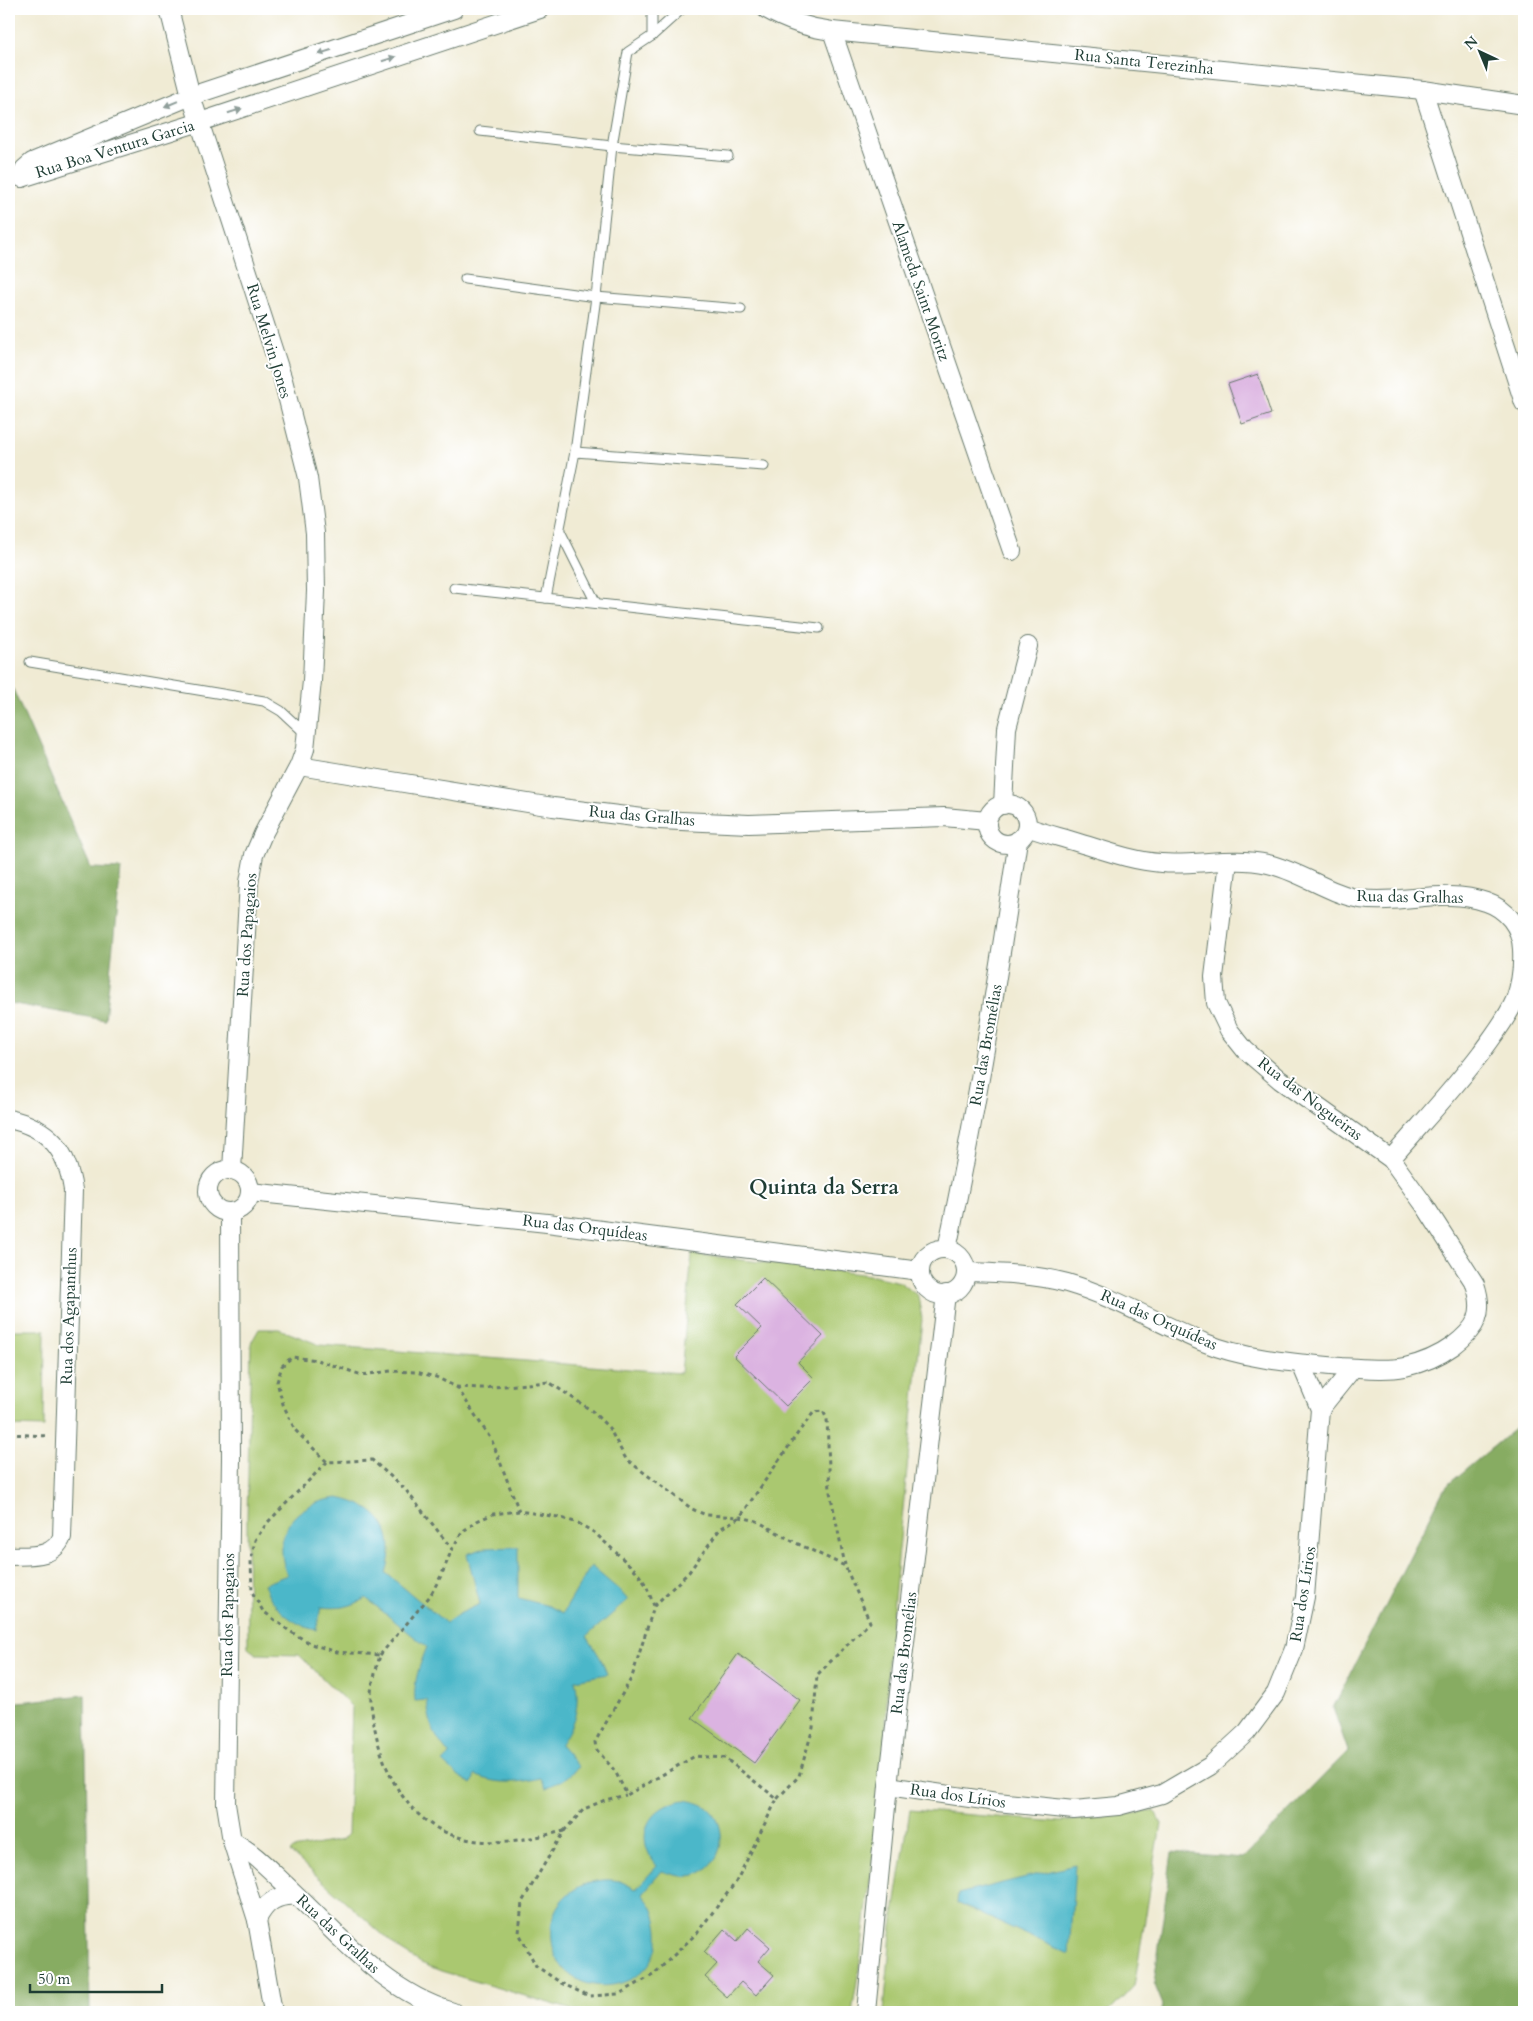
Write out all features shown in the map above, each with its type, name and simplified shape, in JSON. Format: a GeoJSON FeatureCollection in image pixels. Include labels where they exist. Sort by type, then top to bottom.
{"type":"FeatureCollection","features":[{"type":"Feature","properties":{"kind":"street","name":"Rua Melvin Jones"},"geometry":{"type":"LineString","coordinates":[[169,9],[191,96],[283,380],[308,478],[315,533],[316,591],[312,682]]}},
{"type":"Feature","properties":{"kind":"street","name":"Rua Boa Ventura Garcia"},"geometry":{"type":"LineString","coordinates":[[15,180],[32,162],[191,96],[454,9]]}},
{"type":"Feature","properties":{"kind":"street","name":"Rua Boa Ventura Garcia"},"geometry":{"type":"LineString","coordinates":[[15,180],[200,122],[540,9]]}},
{"type":"Feature","properties":{"kind":"street","name":"Rua Santa Terezinha"},"geometry":{"type":"LineString","coordinates":[[766,9],[794,23],[812,29],[1423,90],[1524,105]]}},
{"type":"Feature","properties":{"kind":"street","name":"Alameda Saint Moritz"},"geometry":{"type":"LineString","coordinates":[[832,31],[1012,551]]}},
{"type":"Feature","properties":{"kind":"street"},"geometry":{"type":"LineString","coordinates":[[1423,90],[1524,403]]}},
{"type":"Feature","properties":{"kind":"street"},"geometry":{"type":"LineString","coordinates":[[1003,804],[1007,728],[1028,646]]}},
{"type":"Feature","properties":{"kind":"street","name":"Rua dos Papagaios"},"geometry":{"type":"LineString","coordinates":[[232,1170],[249,882],[254,855],[299,766],[305,749],[312,682]]}},
{"type":"Feature","properties":{"kind":"street","name":"Rua das Gralhas"},"geometry":{"type":"LineString","coordinates":[[299,766],[553,807],[658,820],[749,824],[944,817],[988,820]]}},
{"type":"Feature","properties":{"kind":"street"},"geometry":{"type":"LineString","coordinates":[[1003,804],[1018,807],[1023,812],[1022,834],[1004,844],[990,835],[988,820],[990,813],[1003,804]]}},
{"type":"Feature","properties":{"kind":"street","name":"Rua das Gralhas"},"geometry":{"type":"LineString","coordinates":[[1022,834],[1153,862],[1228,860],[1268,864],[1340,894],[1362,899],[1395,900],[1447,896],[1480,900],[1499,908],[1511,919],[1519,931],[1523,967],[1515,999],[1506,1017],[1462,1078],[1391,1159]]}},
{"type":"Feature","properties":{"kind":"street","name":"Rua das Bromélias"},"geometry":{"type":"LineString","coordinates":[[947,1249],[992,1015],[1022,834]]}},
{"type":"Feature","properties":{"kind":"street","name":"Rua das Nogueiras"},"geometry":{"type":"LineString","coordinates":[[1228,860],[1214,977],[1216,1003],[1229,1030],[1245,1050],[1280,1080],[1391,1159]]}},
{"type":"Feature","properties":{"kind":"street","name":"Rua dos Agapanthus"},"geometry":{"type":"LineString","coordinates":[[9,1118],[24,1122],[43,1132],[62,1154],[70,1172],[73,1190],[63,1529],[59,1545],[50,1552],[9,1556]]}},
{"type":"Feature","properties":{"kind":"street","name":"Rua das Orquídeas"},"geometry":{"type":"LineString","coordinates":[[966,1272],[1018,1274],[1066,1283],[1108,1297],[1203,1342],[1230,1351],[1301,1364],[1353,1368],[1404,1367],[1431,1359],[1467,1335],[1476,1324],[1480,1310],[1479,1296],[1471,1277],[1425,1206],[1391,1159]]}},
{"type":"Feature","properties":{"kind":"street"},"geometry":{"type":"LineString","coordinates":[[232,1170],[239,1172],[245,1178],[250,1192],[244,1206],[237,1211],[222,1212],[210,1202],[208,1186],[211,1179],[217,1173],[232,1170]]}},
{"type":"Feature","properties":{"kind":"street","name":"Rua das Orquídeas"},"geometry":{"type":"LineString","coordinates":[[250,1192],[547,1223],[920,1271]]}},
{"type":"Feature","properties":{"kind":"street","name":"Rua dos Papagaios"},"geometry":{"type":"LineString","coordinates":[[230,1212],[231,1458],[226,1804],[232,1841],[257,1920],[273,2012]]}},
{"type":"Feature","properties":{"kind":"street"},"geometry":{"type":"LineString","coordinates":[[939,1249],[947,1249],[960,1257],[966,1272],[960,1286],[946,1294],[938,1294],[925,1286],[920,1271],[925,1257],[939,1249]]}},
{"type":"Feature","properties":{"kind":"street","name":"Rua das Bromélias"},"geometry":{"type":"LineString","coordinates":[[866,2012],[888,1786],[946,1294]]}},
{"type":"Feature","properties":{"kind":"street","name":"Rua dos Lírios"},"geometry":{"type":"LineString","coordinates":[[888,1786],[997,1802],[1074,1810],[1118,1806],[1162,1794],[1210,1766],[1247,1732],[1276,1693],[1294,1649],[1305,1597],[1320,1409],[1301,1364]]}},
{"type":"Feature","properties":{"kind":"street"},"geometry":{"type":"LineString","coordinates":[[1320,1409],[1353,1368]]}},
{"type":"Feature","properties":{"kind":"street","name":"Rua das Gralhas"},"geometry":{"type":"LineString","coordinates":[[232,1841],[261,1862],[374,1969],[403,1991],[435,2007],[453,2012]]}},
{"type":"Feature","properties":{"kind":"street"},"geometry":{"type":"LineString","coordinates":[[257,1920],[260,1911],[273,1899],[280,1896],[298,1896]]}},
{"type":"Feature","properties":{"kind":"lane"},"geometry":{"type":"LineString","coordinates":[[652,9],[652,36]]}},
{"type":"Feature","properties":{"kind":"lane"},"geometry":{"type":"LineString","coordinates":[[546,598],[575,452],[596,297],[612,146],[628,52],[652,36],[682,9]]}},
{"type":"Feature","properties":{"kind":"lane"},"geometry":{"type":"LineString","coordinates":[[480,131],[612,146],[728,156]]}},
{"type":"Feature","properties":{"kind":"lane"},"geometry":{"type":"LineString","coordinates":[[465,279],[596,297],[741,309]]}},
{"type":"Feature","properties":{"kind":"lane"},"geometry":{"type":"LineString","coordinates":[[575,452],[764,466]]}},
{"type":"Feature","properties":{"kind":"lane"},"geometry":{"type":"LineString","coordinates":[[560,530],[596,603]]}},
{"type":"Feature","properties":{"kind":"lane"},"geometry":{"type":"LineString","coordinates":[[454,588],[818,628]]}},
{"type":"Feature","properties":{"kind":"lane"},"geometry":{"type":"LineString","coordinates":[[30,662],[264,701],[281,711],[307,735]]}},
{"type":"Feature","properties":{"kind":"path"},"geometry":{"type":"LineString","coordinates":[[327,1462],[295,1430],[283,1404],[277,1382],[282,1366],[292,1358],[317,1360],[362,1375],[391,1371],[416,1372],[436,1377],[456,1387],[483,1388],[549,1382],[592,1411],[609,1428],[626,1459],[692,1509],[706,1515],[740,1517],[757,1521],[794,1542],[845,1566]]}},
{"type":"Feature","properties":{"kind":"path"},"geometry":{"type":"LineString","coordinates":[[456,1387],[492,1441],[519,1511]]}},
{"type":"Feature","properties":{"kind":"path"},"geometry":{"type":"LineString","coordinates":[[626,1795],[615,1771],[596,1749],[596,1742],[632,1677],[654,1606],[689,1572],[720,1529],[740,1517],[814,1412],[823,1411],[827,1419],[830,1492],[845,1566],[870,1622],[817,1675],[813,1728],[799,1776],[777,1799],[736,1882],[696,1934],[653,1975],[619,1994],[589,1996],[561,1983],[536,1966],[518,1933],[522,1902],[564,1830],[584,1809],[605,1800],[626,1795],[695,1756],[725,1758],[777,1799]]}},
{"type":"Feature","properties":{"kind":"path"},"geometry":{"type":"LineString","coordinates":[[9,1434],[66,1437]]}},
{"type":"Feature","properties":{"kind":"path"},"geometry":{"type":"LineString","coordinates":[[380,1655],[337,1652],[311,1644],[263,1611],[252,1592],[251,1562],[254,1540],[267,1523],[327,1462],[372,1460],[405,1488],[452,1549]]}},
{"type":"Feature","properties":{"kind":"path"},"geometry":{"type":"LineString","coordinates":[[564,1830],[492,1842],[465,1839],[444,1831],[425,1820],[412,1809],[397,1789],[380,1751],[371,1693],[380,1655],[430,1596],[462,1532],[477,1521],[494,1514],[519,1511],[558,1517],[578,1523],[595,1533],[636,1570],[646,1585],[654,1606]]}},
{"type":"Feature","properties":{"kind":"green space"},"geometry":{"type":"Polygon","coordinates":[[[9,680],[91,868],[121,869],[105,1020],[9,1003],[9,680]]]}},
{"type":"Feature","properties":{"kind":"green space"},"geometry":{"type":"Polygon","coordinates":[[[692,1254],[869,1275],[900,1282],[918,1296],[922,1319],[888,1659],[885,1761],[852,2012],[579,2012],[441,1971],[421,1963],[400,1950],[290,1852],[293,1849],[342,1840],[348,1834],[352,1707],[299,1655],[256,1654],[248,1648],[247,1519],[251,1343],[259,1329],[279,1329],[320,1345],[681,1373],[692,1254]]]}},
{"type":"Feature","properties":{"kind":"green space"},"geometry":{"type":"Polygon","coordinates":[[[9,1330],[45,1330],[44,1427],[9,1426],[9,1330]]]}},
{"type":"Feature","properties":{"kind":"green space"},"geometry":{"type":"Polygon","coordinates":[[[1524,1421],[1524,2012],[1161,2012],[1163,2005],[1154,1983],[1172,1852],[1243,1858],[1348,1751],[1333,1708],[1445,1487],[1524,1421]]]}},
{"type":"Feature","properties":{"kind":"green space"},"geometry":{"type":"Polygon","coordinates":[[[85,1695],[90,2012],[9,2012],[9,1703],[85,1695]]]}},
{"type":"Feature","properties":{"kind":"green space"},"geometry":{"type":"Polygon","coordinates":[[[910,1810],[1060,1822],[1155,1811],[1161,1824],[1134,1986],[1109,2012],[884,2012],[891,1933],[910,1810]]]}},
{"type":"Feature","properties":{"kind":"water"},"geometry":{"type":"Polygon","coordinates":[[[338,1498],[365,1507],[375,1514],[387,1533],[390,1545],[386,1573],[446,1623],[459,1614],[480,1604],[467,1554],[485,1548],[518,1547],[518,1598],[549,1606],[563,1613],[591,1566],[628,1600],[587,1636],[601,1659],[607,1674],[575,1680],[577,1706],[569,1730],[560,1745],[579,1767],[563,1780],[546,1788],[541,1778],[500,1782],[475,1775],[472,1784],[456,1774],[443,1762],[450,1755],[433,1730],[427,1700],[415,1701],[416,1680],[427,1647],[366,1598],[345,1607],[321,1607],[316,1630],[299,1624],[277,1607],[264,1584],[287,1575],[282,1546],[290,1522],[298,1513],[309,1506],[338,1498]]]}},
{"type":"Feature","properties":{"kind":"water"},"geometry":{"type":"Polygon","coordinates":[[[685,1800],[704,1806],[717,1819],[721,1839],[719,1850],[715,1859],[700,1873],[682,1876],[662,1871],[642,1894],[653,1910],[658,1940],[650,1963],[633,1978],[612,1985],[589,1984],[568,1973],[555,1953],[552,1923],[560,1903],[576,1888],[597,1881],[619,1881],[636,1889],[657,1866],[646,1844],[645,1833],[648,1824],[662,1808],[685,1800]]]}},
{"type":"Feature","properties":{"kind":"water"},"geometry":{"type":"Polygon","coordinates":[[[1075,1865],[1069,1954],[957,1903],[958,1894],[1075,1865]]]}},
{"type":"Feature","properties":{"kind":"building"},"geometry":{"type":"Polygon","coordinates":[[[1258,374],[1271,414],[1242,424],[1228,384],[1258,374]]]}},
{"type":"Feature","properties":{"kind":"building"},"geometry":{"type":"Polygon","coordinates":[[[763,1278],[823,1336],[798,1362],[814,1378],[786,1406],[734,1356],[762,1328],[737,1304],[763,1278]]]}},
{"type":"Feature","properties":{"kind":"building"},"geometry":{"type":"Polygon","coordinates":[[[738,1654],[800,1700],[754,1763],[692,1718],[738,1654]]]}},
{"type":"Feature","properties":{"kind":"building"},"geometry":{"type":"Polygon","coordinates":[[[748,1928],[770,1947],[758,1961],[774,1975],[756,1995],[741,1982],[727,1997],[705,1977],[717,1964],[704,1952],[724,1929],[737,1941],[748,1928]]]}},
{"type":"Feature","properties":{"kind":"district","name":"Quinta da Serra"},"geometry":{"type":"Point","coordinates":[824,1187]}}]}
